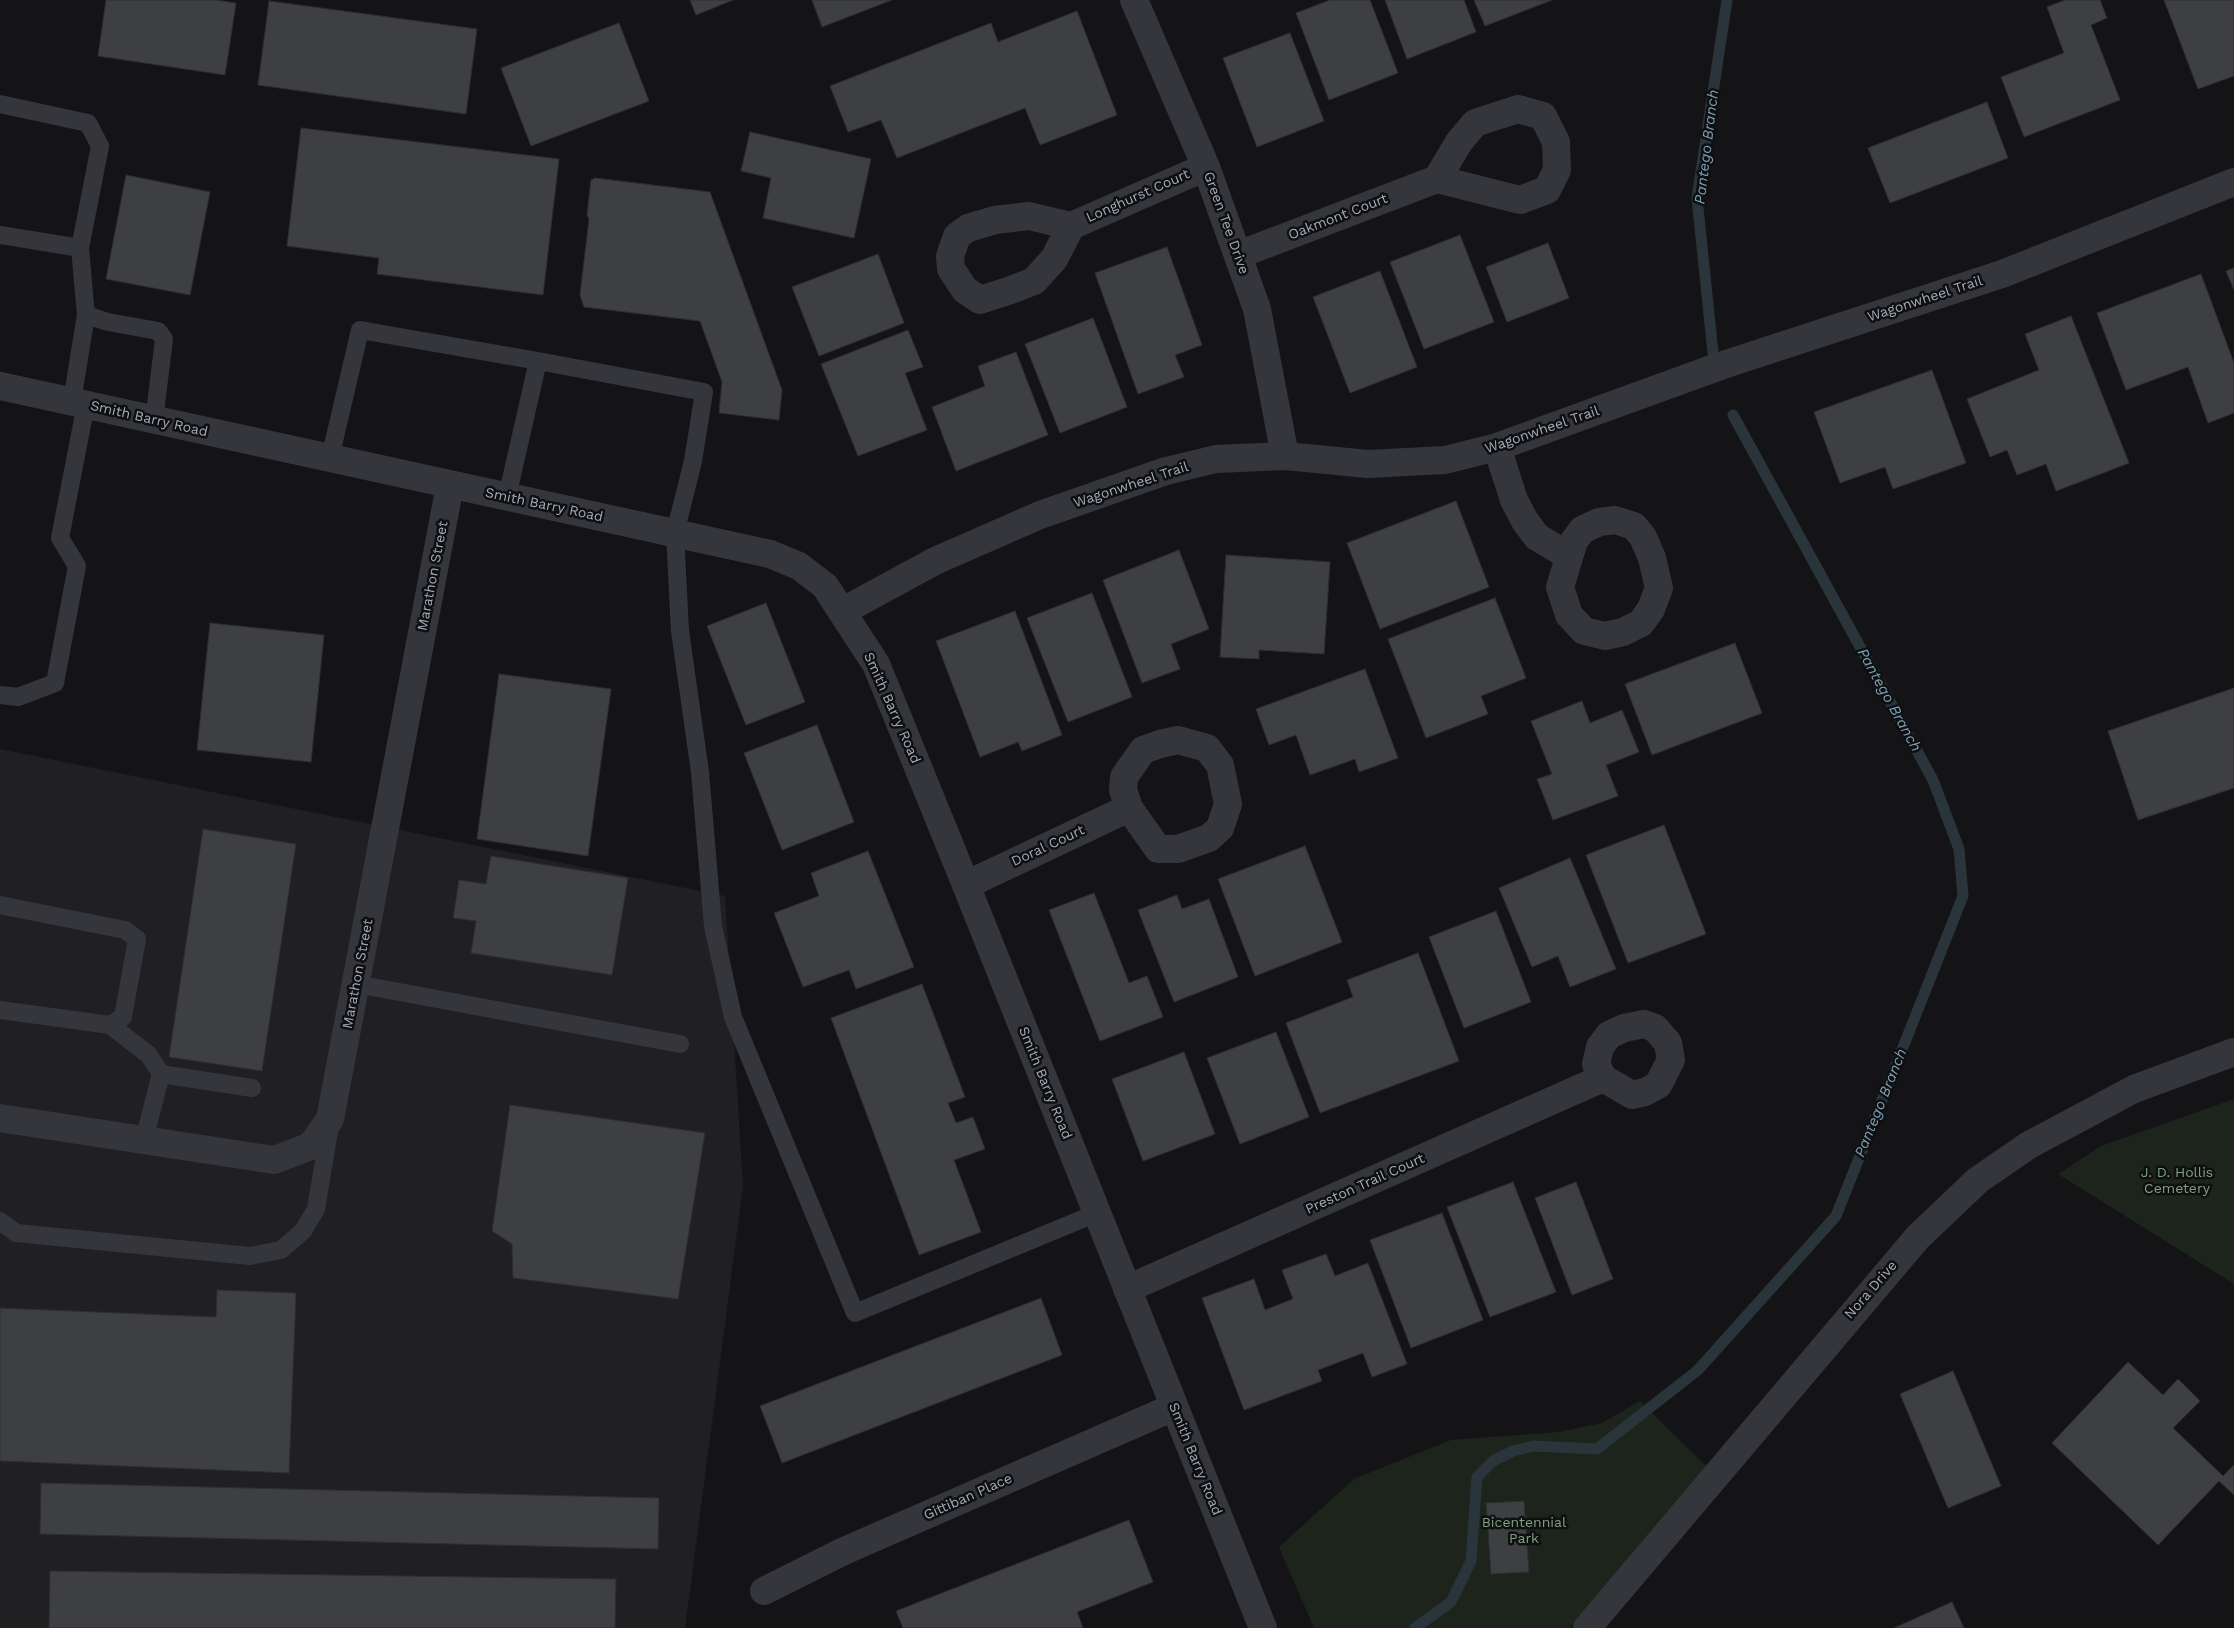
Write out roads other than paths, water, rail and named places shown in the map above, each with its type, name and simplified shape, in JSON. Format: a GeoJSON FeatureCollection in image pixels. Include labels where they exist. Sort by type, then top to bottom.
{"type":"FeatureCollection","features":[{"type":"Feature","properties":{"kind":"street","name":"Green Tee Drive"},"geometry":{"type":"LineString","coordinates":[[1134,0],[1206,167],[1257,309],[1285,456]]}},
{"type":"Feature","properties":{"kind":"street","name":"Longhurst Court"},"geometry":{"type":"LineString","coordinates":[[1071,226],[1206,167]]}},
{"type":"Feature","properties":{"kind":"street","name":"Oakmont Court"},"geometry":{"type":"LineString","coordinates":[[1238,255],[1437,179]]}},
{"type":"Feature","properties":{"kind":"street","name":"Wagonwheel Trail"},"geometry":{"type":"LineString","coordinates":[[843,611],[935,561],[1040,515],[1166,471],[1216,459],[1285,456],[1368,464],[1435,461],[1496,447],[1723,365],[2002,274],[2234,182]]}},
{"type":"Feature","properties":{"kind":"street","name":"Smith Barry Road"},"geometry":{"type":"LineString","coordinates":[[0,386],[770,554],[799,566],[825,586],[876,664],[1263,1628]]}},
{"type":"Feature","properties":{"kind":"street"},"geometry":{"type":"LineString","coordinates":[[1496,447],[1514,500],[1525,521],[1537,537],[1569,556]]}},
{"type":"Feature","properties":{"kind":"street","name":"Marathon Street"},"geometry":{"type":"LineString","coordinates":[[0,1118],[274,1160],[311,1146],[330,1119],[450,485]]}},
{"type":"Feature","properties":{"kind":"street","name":"Doral Court"},"geometry":{"type":"LineString","coordinates":[[966,885],[1129,808]]}},
{"type":"Feature","properties":{"kind":"street","name":"Nora Drive"},"geometry":{"type":"LineString","coordinates":[[1587,1628],[1918,1237],[1978,1180],[2029,1145],[2134,1089],[2234,1052]]}},
{"type":"Feature","properties":{"kind":"street","name":"Preston Trail Court"},"geometry":{"type":"LineString","coordinates":[[1127,1289],[1603,1078]]}},
{"type":"Feature","properties":{"kind":"street","name":"Gittiban Place"},"geometry":{"type":"LineString","coordinates":[[764,1591],[844,1551],[1174,1407]]}},
{"type":"Feature","properties":{"kind":"lane"},"geometry":{"type":"LineString","coordinates":[[0,104],[88,124],[100,146],[80,248],[86,316],[79,402],[60,538],[77,566],[55,683],[18,696],[0,695]]}},
{"type":"Feature","properties":{"kind":"lane"},"geometry":{"type":"LineString","coordinates":[[0,235],[80,248]]}},
{"type":"Feature","properties":{"kind":"lane"},"geometry":{"type":"LineString","coordinates":[[86,316],[158,331],[164,339],[154,421]]}},
{"type":"Feature","properties":{"kind":"lane"},"geometry":{"type":"LineString","coordinates":[[330,458],[360,330],[704,392],[693,460],[675,533],[680,631],[700,772],[713,926],[733,1017],[855,1313],[1096,1213]]}},
{"type":"Feature","properties":{"kind":"lane"},"geometry":{"type":"LineString","coordinates":[[507,497],[538,361]]}},
{"type":"Feature","properties":{"kind":"lane"},"geometry":{"type":"LineString","coordinates":[[0,905],[125,930],[138,939],[123,1017],[110,1025]]}},
{"type":"Feature","properties":{"kind":"lane"},"geometry":{"type":"LineString","coordinates":[[356,984],[680,1044]]}},
{"type":"Feature","properties":{"kind":"lane"},"geometry":{"type":"LineString","coordinates":[[0,1010],[110,1025],[149,1055],[160,1074],[144,1140]]}},
{"type":"Feature","properties":{"kind":"lane"},"geometry":{"type":"LineString","coordinates":[[160,1074],[252,1088]]}},
{"type":"Feature","properties":{"kind":"lane"},"geometry":{"type":"LineString","coordinates":[[0,1221],[16,1233],[250,1256],[281,1250],[303,1231],[316,1209],[326,1156],[330,1119]]}},
{"type":"Feature","properties":{"kind":"waterway","name":"Pantego Branch"},"geometry":{"type":"LineString","coordinates":[[1713,353],[1697,198],[1727,0]]}},
{"type":"Feature","properties":{"kind":"waterway","name":"Pantego Branch"},"geometry":{"type":"LineString","coordinates":[[1415,1628],[1451,1602],[1471,1561],[1477,1477],[1493,1461],[1513,1451],[1534,1446],[1597,1449],[1698,1370],[1836,1216],[1963,896],[1959,849],[1933,780],[1733,415]]}},
{"type":"Feature","properties":{"kind":"park label","name":"J. D. Hollis Cemetery"},"geometry":{"type":"Point","coordinates":[2177,1182]}},
{"type":"Feature","properties":{"kind":"park label","name":"Bicentennial Park"},"geometry":{"type":"Point","coordinates":[1524,1532]}}]}
